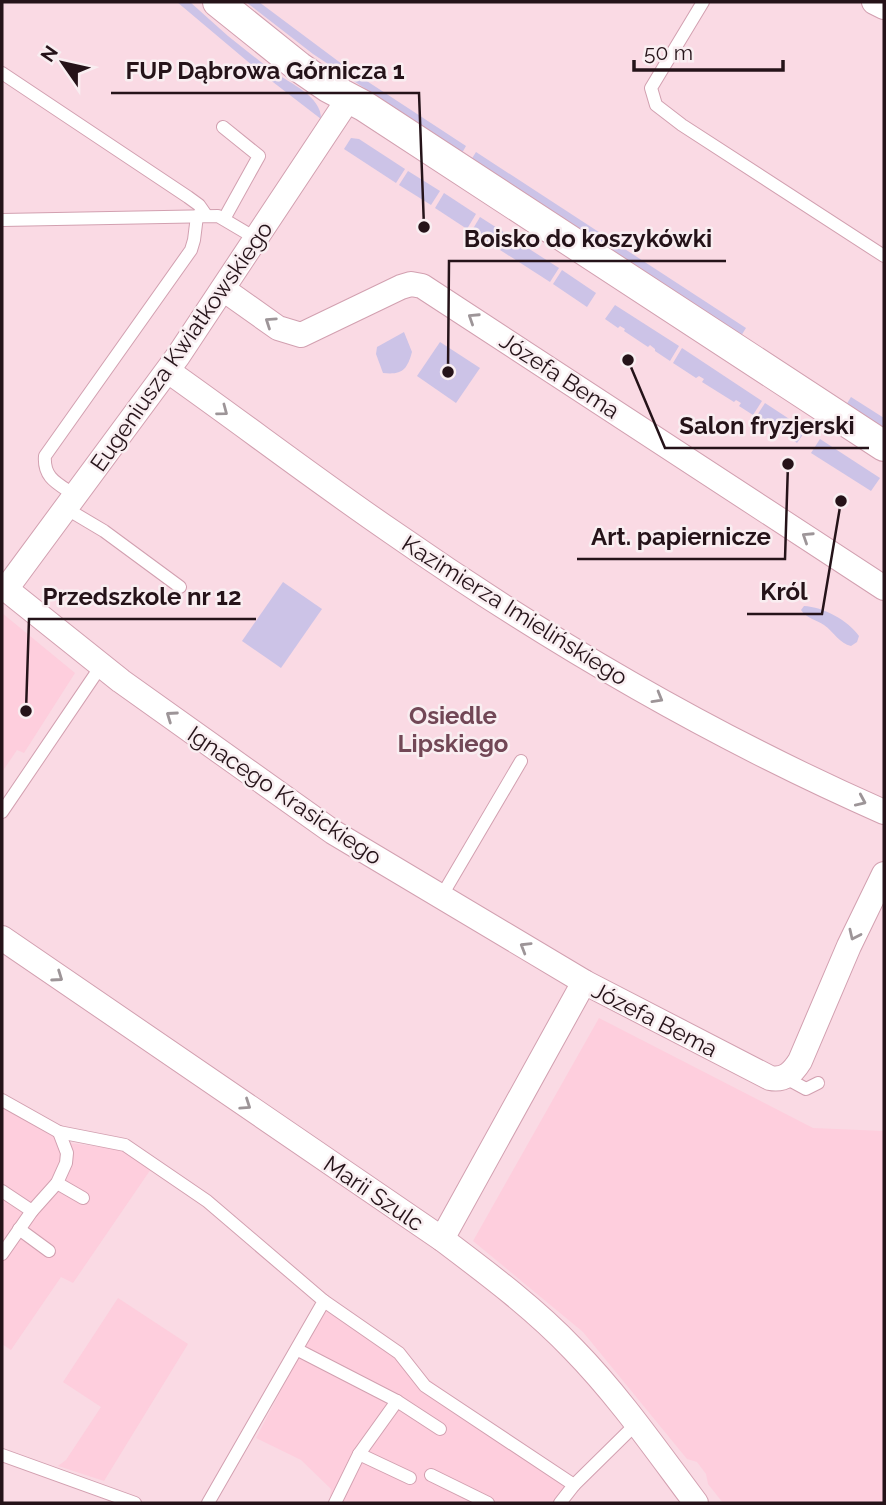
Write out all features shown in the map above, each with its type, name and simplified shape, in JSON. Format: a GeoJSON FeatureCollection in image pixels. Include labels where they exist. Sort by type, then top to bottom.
{"type":"FeatureCollection","features":[{"type":"Feature","properties":{"kind":"street"},"geometry":{"type":"LineString","coordinates":[[218,2],[328,87],[349,98],[884,446]]}},
{"type":"Feature","properties":{"kind":"street"},"geometry":{"type":"LineString","coordinates":[[874,2],[884,7]]}},
{"type":"Feature","properties":{"kind":"street","name":"Eugeniusza Kwiatkowskiego"},"geometry":{"type":"LineString","coordinates":[[4,588],[71,503],[168,371],[349,98]]}},
{"type":"Feature","properties":{"kind":"street","name":"Józefa Bema"},"geometry":{"type":"LineString","coordinates":[[223,289],[278,327],[301,335],[401,287],[422,285],[884,588]]}},
{"type":"Feature","properties":{"kind":"street","name":"Kazimierza Imielińskiego"},"geometry":{"type":"LineString","coordinates":[[168,371],[392,532],[559,641],[735,741],[884,812]]}},
{"type":"Feature","properties":{"kind":"street","name":"Ignacego Krasickiego"},"geometry":{"type":"LineString","coordinates":[[4,588],[101,666],[333,832],[584,982]]}},
{"type":"Feature","properties":{"kind":"street"},"geometry":{"type":"LineString","coordinates":[[784,1077],[793,1071],[800,1060],[849,946],[884,874]]}},
{"type":"Feature","properties":{"kind":"street","name":"Marii Szulc"},"geometry":{"type":"LineString","coordinates":[[2,938],[442,1239],[550,1326],[592,1369],[696,1503]]}},
{"type":"Feature","properties":{"kind":"street","name":"Józefa Bema"},"geometry":{"type":"LineString","coordinates":[[442,1239],[584,982],[771,1078],[784,1077]]}},
{"type":"Feature","properties":{"kind":"lane"},"geometry":{"type":"LineString","coordinates":[[703,2],[651,88],[656,105],[682,125],[884,256]]}},
{"type":"Feature","properties":{"kind":"lane"},"geometry":{"type":"LineString","coordinates":[[2,73],[199,205],[201,216],[191,250],[45,456],[44,466],[47,475],[71,503],[180,587]]}},
{"type":"Feature","properties":{"kind":"lane"},"geometry":{"type":"LineString","coordinates":[[223,127],[259,156],[223,219]]}},
{"type":"Feature","properties":{"kind":"lane"},"geometry":{"type":"LineString","coordinates":[[2,220],[201,216],[223,219],[257,239]]}},
{"type":"Feature","properties":{"kind":"lane"},"geometry":{"type":"LineString","coordinates":[[2,812],[101,666]]}},
{"type":"Feature","properties":{"kind":"lane"},"geometry":{"type":"LineString","coordinates":[[441,897],[521,761]]}},
{"type":"Feature","properties":{"kind":"lane"},"geometry":{"type":"LineString","coordinates":[[784,1077],[806,1088],[818,1083]]}},
{"type":"Feature","properties":{"kind":"lane"},"geometry":{"type":"LineString","coordinates":[[2,1100],[59,1132],[125,1145],[207,1201],[324,1301],[399,1353],[425,1386],[574,1485]]}},
{"type":"Feature","properties":{"kind":"lane"},"geometry":{"type":"LineString","coordinates":[[2,1253],[57,1183],[66,1163],[67,1153],[59,1132]]}},
{"type":"Feature","properties":{"kind":"lane"},"geometry":{"type":"LineString","coordinates":[[57,1183],[83,1198]]}},
{"type":"Feature","properties":{"kind":"lane"},"geometry":{"type":"LineString","coordinates":[[2,1191],[32,1212]]}},
{"type":"Feature","properties":{"kind":"lane"},"geometry":{"type":"LineString","coordinates":[[19,1229],[49,1251]]}},
{"type":"Feature","properties":{"kind":"lane"},"geometry":{"type":"LineString","coordinates":[[208,1503],[324,1301]]}},
{"type":"Feature","properties":{"kind":"lane"},"geometry":{"type":"LineString","coordinates":[[298,1350],[397,1401],[440,1429]]}},
{"type":"Feature","properties":{"kind":"lane"},"geometry":{"type":"LineString","coordinates":[[336,1503],[359,1454],[397,1401]]}},
{"type":"Feature","properties":{"kind":"lane"},"geometry":{"type":"LineString","coordinates":[[560,1503],[574,1485],[636,1424]]}},
{"type":"Feature","properties":{"kind":"lane"},"geometry":{"type":"LineString","coordinates":[[359,1454],[410,1478]]}},
{"type":"Feature","properties":{"kind":"lane"},"geometry":{"type":"LineString","coordinates":[[2,1455],[135,1503]]}},
{"type":"Feature","properties":{"kind":"lane"},"geometry":{"type":"LineString","coordinates":[[431,1475],[488,1503]]}},
{"type":"Feature","properties":{"kind":"shaded area"},"geometry":{"type":"Polygon","coordinates":[[[177,2],[190,2],[271,70],[266,77],[177,2]]]}},
{"type":"Feature","properties":{"kind":"shaded area"},"geometry":{"type":"Polygon","coordinates":[[[246,2],[259,2],[350,70],[466,146],[462,153],[313,54],[246,2]]]}},
{"type":"Feature","properties":{"kind":"shaded area"},"geometry":{"type":"Polygon","coordinates":[[[274,72],[311,97],[320,111],[321,119],[269,79],[274,72]]]}},
{"type":"Feature","properties":{"kind":"shaded area"},"geometry":{"type":"Polygon","coordinates":[[[351,138],[359,139],[405,169],[396,183],[344,149],[351,138]]]}},
{"type":"Feature","properties":{"kind":"shaded area"},"geometry":{"type":"Polygon","coordinates":[[[476,152],[746,328],[741,336],[471,160],[476,152]]]}},
{"type":"Feature","properties":{"kind":"shaded area"},"geometry":{"type":"Polygon","coordinates":[[[408,171],[440,191],[431,205],[399,185],[408,171]]]}},
{"type":"Feature","properties":{"kind":"shaded area"},"geometry":{"type":"Polygon","coordinates":[[[444,193],[476,214],[467,229],[435,208],[444,193]]]}},
{"type":"Feature","properties":{"kind":"shaded area"},"geometry":{"type":"Polygon","coordinates":[[[480,217],[505,233],[496,248],[471,232],[480,217]]]}},
{"type":"Feature","properties":{"kind":"shaded area"},"geometry":{"type":"Polygon","coordinates":[[[509,236],[559,268],[550,282],[500,250],[509,236]]]}},
{"type":"Feature","properties":{"kind":"shaded area"},"geometry":{"type":"Polygon","coordinates":[[[562,270],[596,293],[587,307],[553,284],[562,270]]]}},
{"type":"Feature","properties":{"kind":"shaded area"},"geometry":{"type":"Polygon","coordinates":[[[615,305],[679,346],[670,361],[650,345],[648,347],[624,331],[625,329],[620,326],[618,328],[605,319],[615,305]]]}},
{"type":"Feature","properties":{"kind":"shaded area"},"geometry":{"type":"Polygon","coordinates":[[[404,332],[412,352],[408,363],[399,372],[383,373],[376,354],[377,347],[404,332]]]}},
{"type":"Feature","properties":{"kind":"shaded area"},"geometry":{"type":"Polygon","coordinates":[[[440,342],[480,368],[456,403],[417,376],[440,342]]]}},
{"type":"Feature","properties":{"kind":"shaded area"},"geometry":{"type":"Polygon","coordinates":[[[682,348],[762,401],[753,415],[739,406],[741,403],[736,400],[734,402],[702,382],[704,379],[699,376],[696,378],[673,363],[682,348]]]}},
{"type":"Feature","properties":{"kind":"shaded area"},"geometry":{"type":"Polygon","coordinates":[[[851,397],[884,418],[884,429],[846,405],[851,397]]]}},
{"type":"Feature","properties":{"kind":"shaded area"},"geometry":{"type":"Polygon","coordinates":[[[765,403],[806,430],[797,443],[782,431],[781,433],[756,417],[765,403]]]}},
{"type":"Feature","properties":{"kind":"shaded area"},"geometry":{"type":"Polygon","coordinates":[[[820,439],[880,478],[871,491],[811,453],[820,439]]]}},
{"type":"Feature","properties":{"kind":"shaded area"},"geometry":{"type":"Polygon","coordinates":[[[283,582],[322,609],[281,668],[242,641],[283,582]]]}},
{"type":"Feature","properties":{"kind":"shaded area"},"geometry":{"type":"Polygon","coordinates":[[[804,606],[819,609],[842,620],[859,636],[857,642],[851,646],[844,643],[824,625],[803,613],[801,610],[804,606]]]}},
{"type":"Feature","properties":{"kind":"shaded area"},"geometry":{"type":"Polygon","coordinates":[[[2,613],[75,673],[24,753],[17,750],[2,772],[2,613]]]}},
{"type":"Feature","properties":{"kind":"shaded area"},"geometry":{"type":"Polygon","coordinates":[[[599,1018],[813,1128],[884,1131],[884,1503],[723,1503],[708,1484],[706,1474],[697,1462],[687,1459],[583,1332],[473,1241],[599,1018]]]}},
{"type":"Feature","properties":{"kind":"shaded area"},"geometry":{"type":"Polygon","coordinates":[[[2,1093],[70,1143],[132,1151],[153,1166],[73,1283],[61,1277],[11,1350],[2,1344],[2,1093]]]}},
{"type":"Feature","properties":{"kind":"shaded area"},"geometry":{"type":"Polygon","coordinates":[[[118,1298],[188,1344],[104,1481],[58,1466],[66,1460],[101,1407],[63,1382],[118,1298]]]}},
{"type":"Feature","properties":{"kind":"shaded area"},"geometry":{"type":"Polygon","coordinates":[[[325,1306],[579,1486],[568,1503],[329,1503],[331,1489],[301,1460],[256,1438],[325,1306]]]}},
{"type":"Feature","properties":{"kind":"place","name":"FUP Dąbrowa Górnicza 1"},"geometry":{"type":"Point","coordinates":[424,227]}},
{"type":"Feature","properties":{"kind":"place","name":"Salon fryzjerski"},"geometry":{"type":"Point","coordinates":[628,360]}},
{"type":"Feature","properties":{"kind":"place","name":"Boisko do koszykówki"},"geometry":{"type":"Point","coordinates":[448,372]}},
{"type":"Feature","properties":{"kind":"place","name":"Art. papiernicze"},"geometry":{"type":"Point","coordinates":[788,464]}},
{"type":"Feature","properties":{"kind":"place","name":"Król"},"geometry":{"type":"Point","coordinates":[841,501]}},
{"type":"Feature","properties":{"kind":"place","name":"Przedszkole nr 12"},"geometry":{"type":"Point","coordinates":[26,711]}},
{"type":"Feature","properties":{"kind":"district","name":"Osiedle Lipskiego"},"geometry":{"type":"Point","coordinates":[453,729]}}]}
